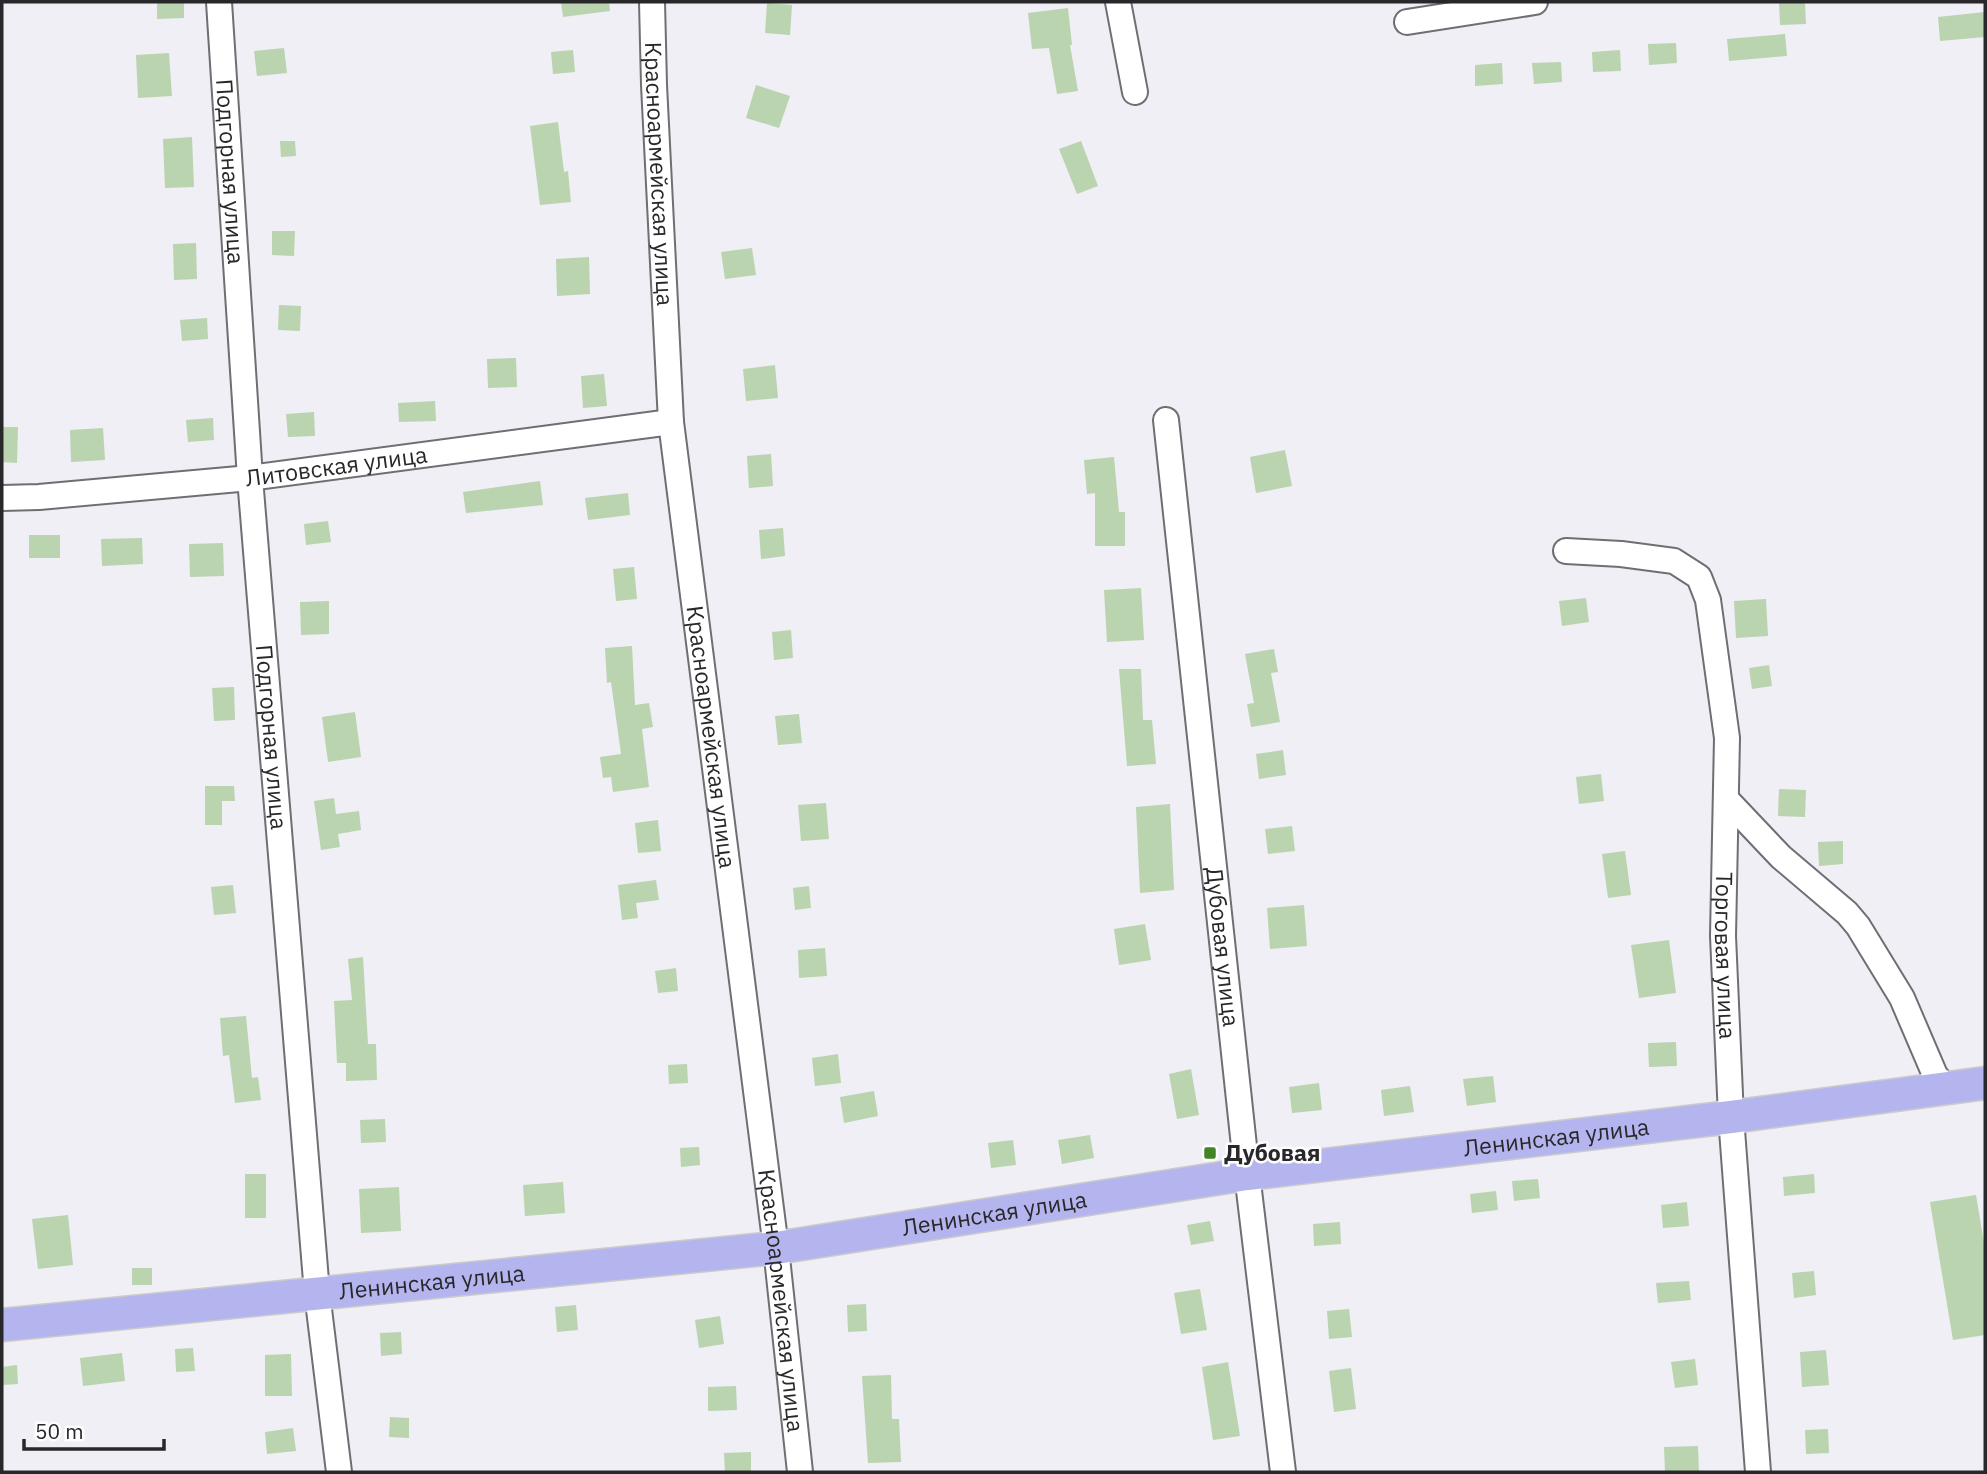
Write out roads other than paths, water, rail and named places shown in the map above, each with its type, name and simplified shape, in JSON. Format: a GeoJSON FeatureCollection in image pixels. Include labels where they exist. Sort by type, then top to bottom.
{"type":"FeatureCollection","features":[{"type":"Feature","properties":{"kind":"main road","name":"Ленинская улица"},"geometry":{"type":"LineString","coordinates":[[2,1325],[776,1248],[1247,1174],[1731,1117],[1985,1083]]}},
{"type":"Feature","properties":{"kind":"street","name":"Подгорная улица"},"geometry":{"type":"LineString","coordinates":[[219,2],[250,478],[317,1293],[339,1472]]}},
{"type":"Feature","properties":{"kind":"street","name":"Красноармейская улица"},"geometry":{"type":"LineString","coordinates":[[652,2],[671,422],[776,1248],[800,1472]]}},
{"type":"Feature","properties":{"kind":"street"},"geometry":{"type":"LineString","coordinates":[[1118,2],[1135,92]]}},
{"type":"Feature","properties":{"kind":"street"},"geometry":{"type":"LineString","coordinates":[[1407,22],[1535,2]]}},
{"type":"Feature","properties":{"kind":"street","name":"Дубовая улица"},"geometry":{"type":"LineString","coordinates":[[1166,420],[1247,1174],[1283,1472]]}},
{"type":"Feature","properties":{"kind":"street","name":"Литовская улица"},"geometry":{"type":"LineString","coordinates":[[2,498],[250,478],[671,422]]}},
{"type":"Feature","properties":{"kind":"street","name":"Торговая улица"},"geometry":{"type":"LineString","coordinates":[[1566,551],[1674,561],[1699,577],[1708,600],[1727,738],[1723,936],[1731,1117],[1758,1472]]}},
{"type":"Feature","properties":{"kind":"street"},"geometry":{"type":"LineString","coordinates":[[1726,799],[1781,858],[1847,913],[1858,926],[1902,998],[1936,1075],[1947,1089]]}},
{"type":"Feature","properties":{"kind":"place","name":"Дубовая"},"geometry":{"type":"Point","coordinates":[1210,1153]}}]}
